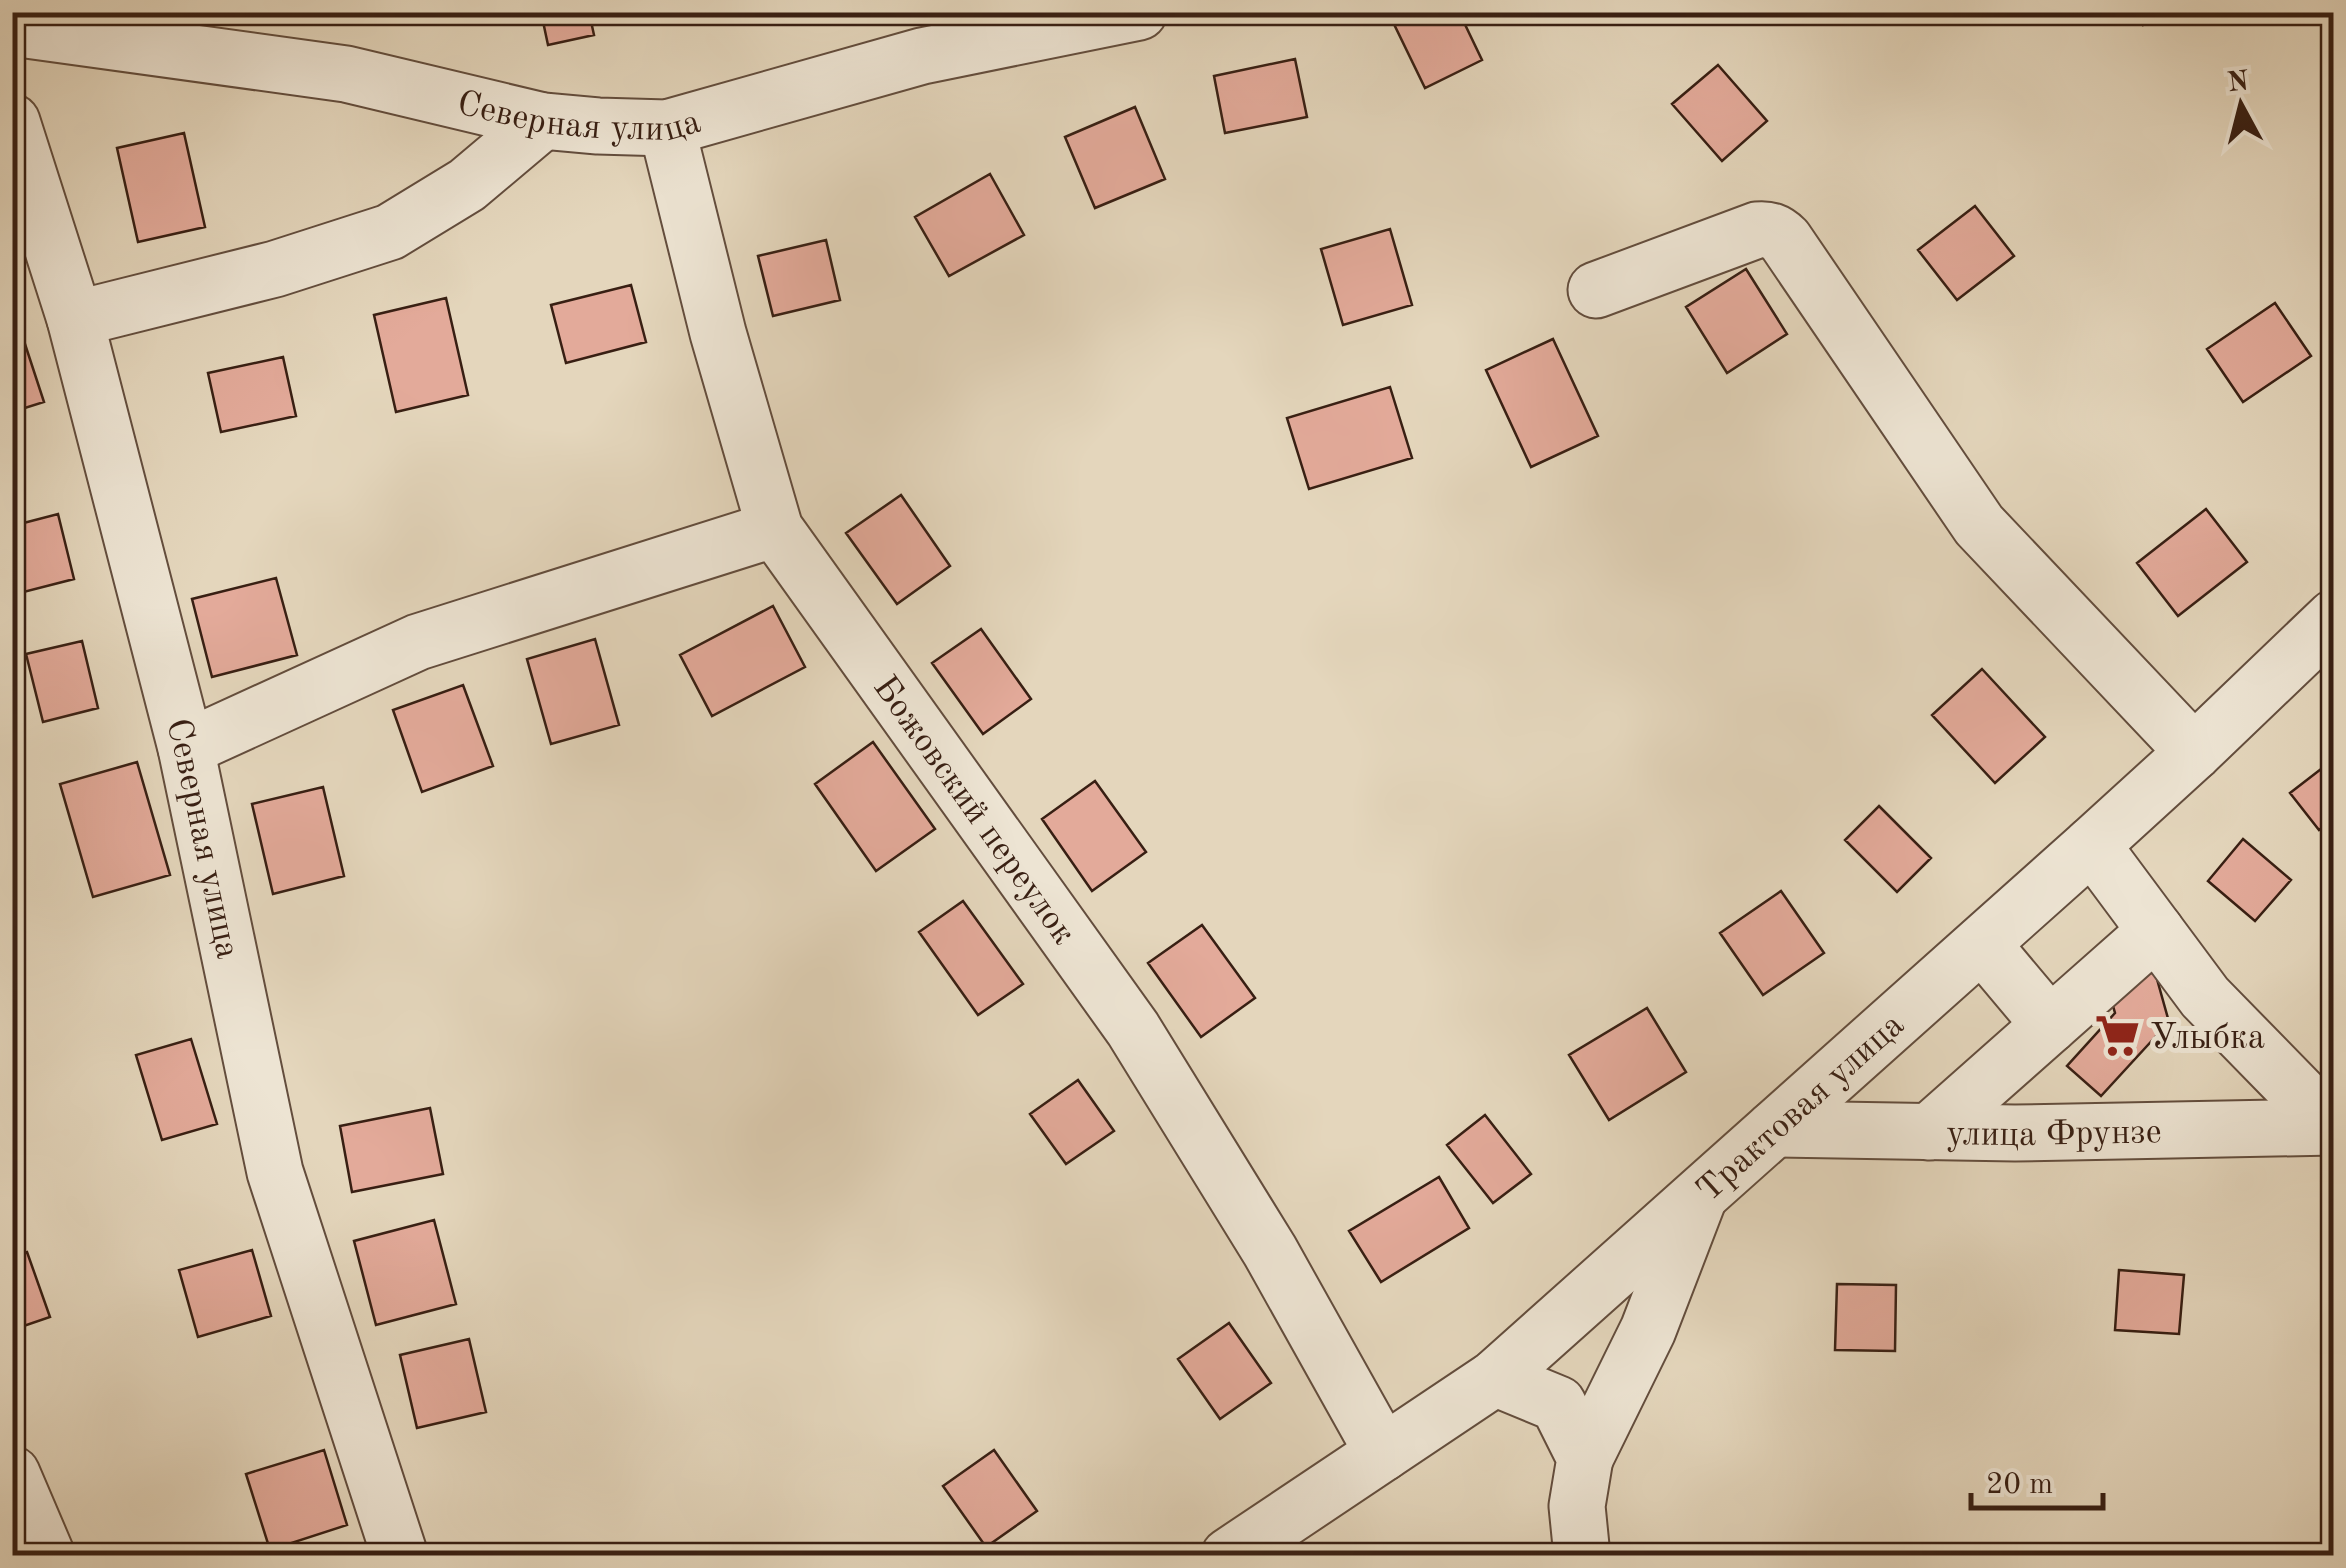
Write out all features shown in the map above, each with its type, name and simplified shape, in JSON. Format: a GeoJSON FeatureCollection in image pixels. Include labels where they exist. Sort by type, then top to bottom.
{"type":"FeatureCollection","features":[{"type":"Feature","properties":{"kind":"street","name":"Северная улица"},"geometry":{"type":"LineString","coordinates":[[12,28],[346,74],[543,121],[667,128],[922,56],[1139,12]]}},
{"type":"Feature","properties":{"kind":"street"},"geometry":{"type":"LineString","coordinates":[[76,319],[274,268],[390,232],[467,185],[543,121]]}},
{"type":"Feature","properties":{"kind":"street","name":"Северная улица"},"geometry":{"type":"LineString","coordinates":[[12,122],[76,319],[186,748],[275,1172],[400,1556]]}},
{"type":"Feature","properties":{"kind":"street","name":"Божовский переулок"},"geometry":{"type":"LineString","coordinates":[[667,128],[718,333],[775,529],[1133,1028],[1270,1250],[1382,1453]]}},
{"type":"Feature","properties":{"kind":"street"},"geometry":{"type":"LineString","coordinates":[[1596,290],[1756,230],[1778,233],[1979,525],[2194,752]]}},
{"type":"Feature","properties":{"kind":"street"},"geometry":{"type":"LineString","coordinates":[[186,748],[418,642],[775,529]]}},
{"type":"Feature","properties":{"kind":"street","name":"Трактовая улица"},"geometry":{"type":"LineString","coordinates":[[1230,1556],[1495,1378],[2092,845],[2334,618]]}},
{"type":"Feature","properties":{"kind":"street"},"geometry":{"type":"LineString","coordinates":[[2092,845],[2205,997],[2333,1127]]}},
{"type":"Feature","properties":{"kind":"street"},"geometry":{"type":"LineString","coordinates":[[1928,1132],[2156,931]]}},
{"type":"Feature","properties":{"kind":"street"},"geometry":{"type":"LineString","coordinates":[[1982,944],[2050,1025]]}},
{"type":"Feature","properties":{"kind":"street","name":"улица Фрунзе"},"geometry":{"type":"LineString","coordinates":[[1774,1129],[2035,1133],[2333,1127]]}},
{"type":"Feature","properties":{"kind":"street"},"geometry":{"type":"LineString","coordinates":[[1582,1556],[1577,1506],[1584,1458],[1648,1330],[1701,1192]]}},
{"type":"Feature","properties":{"kind":"street"},"geometry":{"type":"LineString","coordinates":[[1495,1378],[1558,1404],[1584,1458]]}},
{"type":"Feature","properties":{"kind":"street"},"geometry":{"type":"LineString","coordinates":[[12,1474],[47,1556]]}},
{"type":"Feature","properties":{"kind":"building"},"geometry":{"type":"Polygon","coordinates":[[[541,12],[589,12],[594,35],[548,45],[541,12]]]}},
{"type":"Feature","properties":{"kind":"building"},"geometry":{"type":"Polygon","coordinates":[[[1408,12],[1459,12],[1482,60],[1425,88],[1392,20],[1408,12]]]}},
{"type":"Feature","properties":{"kind":"building"},"geometry":{"type":"Polygon","coordinates":[[[2134,12],[2162,12],[2143,25],[2134,12]]]}},
{"type":"Feature","properties":{"kind":"building"},"geometry":{"type":"Polygon","coordinates":[[[1295,59],[1307,117],[1225,133],[1214,76],[1295,59]]]}},
{"type":"Feature","properties":{"kind":"building"},"geometry":{"type":"Polygon","coordinates":[[[1718,65],[1767,121],[1722,161],[1672,104],[1718,65]]]}},
{"type":"Feature","properties":{"kind":"building"},"geometry":{"type":"Polygon","coordinates":[[[1135,107],[1165,179],[1095,208],[1065,137],[1135,107]]]}},
{"type":"Feature","properties":{"kind":"building"},"geometry":{"type":"Polygon","coordinates":[[[184,133],[205,227],[138,242],[117,148],[184,133]]]}},
{"type":"Feature","properties":{"kind":"building"},"geometry":{"type":"Polygon","coordinates":[[[990,174],[1024,235],[949,276],[915,217],[990,174]]]}},
{"type":"Feature","properties":{"kind":"building"},"geometry":{"type":"Polygon","coordinates":[[[1975,206],[2014,256],[1957,300],[1918,250],[1975,206]]]}},
{"type":"Feature","properties":{"kind":"building"},"geometry":{"type":"Polygon","coordinates":[[[1390,229],[1412,305],[1343,325],[1321,249],[1390,229]]]}},
{"type":"Feature","properties":{"kind":"building"},"geometry":{"type":"Polygon","coordinates":[[[826,240],[840,300],[773,316],[758,256],[826,240]]]}},
{"type":"Feature","properties":{"kind":"building"},"geometry":{"type":"Polygon","coordinates":[[[1746,269],[1787,334],[1727,373],[1686,307],[1746,269]]]}},
{"type":"Feature","properties":{"kind":"building"},"geometry":{"type":"Polygon","coordinates":[[[631,285],[646,342],[566,363],[551,305],[631,285]]]}},
{"type":"Feature","properties":{"kind":"building"},"geometry":{"type":"Polygon","coordinates":[[[446,298],[468,395],[396,412],[374,315],[446,298]]]}},
{"type":"Feature","properties":{"kind":"building"},"geometry":{"type":"Polygon","coordinates":[[[2275,303],[2311,356],[2243,402],[2207,349],[2275,303]]]}},
{"type":"Feature","properties":{"kind":"building"},"geometry":{"type":"Polygon","coordinates":[[[1553,339],[1598,436],[1531,467],[1486,370],[1553,339]]]}},
{"type":"Feature","properties":{"kind":"building"},"geometry":{"type":"Polygon","coordinates":[[[24,341],[44,402],[12,412],[12,344],[24,341]]]}},
{"type":"Feature","properties":{"kind":"building"},"geometry":{"type":"Polygon","coordinates":[[[283,357],[296,416],[221,432],[208,373],[283,357]]]}},
{"type":"Feature","properties":{"kind":"building"},"geometry":{"type":"Polygon","coordinates":[[[1390,387],[1412,458],[1309,489],[1287,418],[1390,387]]]}},
{"type":"Feature","properties":{"kind":"building"},"geometry":{"type":"Polygon","coordinates":[[[901,495],[950,566],[897,604],[846,533],[901,495]]]}},
{"type":"Feature","properties":{"kind":"building"},"geometry":{"type":"Polygon","coordinates":[[[2206,509],[2247,562],[2178,616],[2137,563],[2206,509]]]}},
{"type":"Feature","properties":{"kind":"building"},"geometry":{"type":"Polygon","coordinates":[[[58,514],[74,579],[12,595],[12,526],[58,514]]]}},
{"type":"Feature","properties":{"kind":"building"},"geometry":{"type":"Polygon","coordinates":[[[276,578],[297,655],[212,677],[192,599],[276,578]]]}},
{"type":"Feature","properties":{"kind":"building"},"geometry":{"type":"Polygon","coordinates":[[[773,606],[805,667],[712,716],[680,655],[773,606]]]}},
{"type":"Feature","properties":{"kind":"building"},"geometry":{"type":"Polygon","coordinates":[[[981,629],[1031,699],[983,734],[932,663],[981,629]]]}},
{"type":"Feature","properties":{"kind":"building"},"geometry":{"type":"Polygon","coordinates":[[[595,639],[619,725],[551,744],[527,659],[595,639]]]}},
{"type":"Feature","properties":{"kind":"building"},"geometry":{"type":"Polygon","coordinates":[[[82,641],[98,708],[43,722],[26,654],[82,641]]]}},
{"type":"Feature","properties":{"kind":"building"},"geometry":{"type":"Polygon","coordinates":[[[1982,669],[2045,737],[1995,783],[1932,715],[1982,669]]]}},
{"type":"Feature","properties":{"kind":"building"},"geometry":{"type":"Polygon","coordinates":[[[463,685],[493,766],[422,792],[393,710],[463,685]]]}},
{"type":"Feature","properties":{"kind":"building"},"geometry":{"type":"Polygon","coordinates":[[[873,742],[935,829],[876,871],[815,784],[873,742]]]}},
{"type":"Feature","properties":{"kind":"building"},"geometry":{"type":"Polygon","coordinates":[[[2334,759],[2334,819],[2319,830],[2290,793],[2334,759]]]}},
{"type":"Feature","properties":{"kind":"building"},"geometry":{"type":"Polygon","coordinates":[[[137,762],[170,875],[93,897],[60,784],[137,762]]]}},
{"type":"Feature","properties":{"kind":"building"},"geometry":{"type":"Polygon","coordinates":[[[1095,781],[1146,852],[1092,891],[1042,819],[1095,781]]]}},
{"type":"Feature","properties":{"kind":"building"},"geometry":{"type":"Polygon","coordinates":[[[323,787],[344,876],[273,894],[252,804],[323,787]]]}},
{"type":"Feature","properties":{"kind":"building"},"geometry":{"type":"Polygon","coordinates":[[[1879,806],[1931,858],[1897,892],[1845,840],[1879,806]]]}},
{"type":"Feature","properties":{"kind":"building"},"geometry":{"type":"Polygon","coordinates":[[[2243,839],[2291,880],[2255,921],[2208,881],[2243,839]]]}},
{"type":"Feature","properties":{"kind":"building"},"geometry":{"type":"Polygon","coordinates":[[[1781,891],[1824,953],[1763,995],[1720,933],[1781,891]]]}},
{"type":"Feature","properties":{"kind":"building"},"geometry":{"type":"Polygon","coordinates":[[[963,901],[1023,984],[978,1015],[919,932],[963,901]]]}},
{"type":"Feature","properties":{"kind":"building"},"geometry":{"type":"Polygon","coordinates":[[[1202,925],[1255,998],[1201,1037],[1148,963],[1202,925]]]}},
{"type":"Feature","properties":{"kind":"building"},"geometry":{"type":"Polygon","coordinates":[[[2155,972],[2169,1022],[2101,1096],[2067,1066],[2115,1013],[2107,985],[2155,972]]]}},
{"type":"Feature","properties":{"kind":"building"},"geometry":{"type":"Polygon","coordinates":[[[1647,1008],[1686,1072],[1609,1120],[1569,1055],[1647,1008]]]}},
{"type":"Feature","properties":{"kind":"building"},"geometry":{"type":"Polygon","coordinates":[[[191,1039],[217,1124],[162,1140],[136,1055],[191,1039]]]}},
{"type":"Feature","properties":{"kind":"building"},"geometry":{"type":"Polygon","coordinates":[[[1078,1080],[1114,1131],[1066,1164],[1030,1114],[1078,1080]]]}},
{"type":"Feature","properties":{"kind":"building"},"geometry":{"type":"Polygon","coordinates":[[[430,1108],[443,1174],[352,1192],[340,1126],[430,1108]]]}},
{"type":"Feature","properties":{"kind":"building"},"geometry":{"type":"Polygon","coordinates":[[[1485,1115],[1531,1174],[1493,1203],[1447,1145],[1485,1115]]]}},
{"type":"Feature","properties":{"kind":"building"},"geometry":{"type":"Polygon","coordinates":[[[1439,1177],[1469,1228],[1381,1282],[1349,1231],[1439,1177]]]}},
{"type":"Feature","properties":{"kind":"building"},"geometry":{"type":"Polygon","coordinates":[[[434,1220],[456,1304],[376,1325],[354,1241],[434,1220]]]}},
{"type":"Feature","properties":{"kind":"building"},"geometry":{"type":"Polygon","coordinates":[[[252,1250],[271,1316],[198,1337],[179,1270],[252,1250]]]}},
{"type":"Feature","properties":{"kind":"building"},"geometry":{"type":"Polygon","coordinates":[[[27,1252],[50,1317],[12,1330],[12,1257],[27,1252]]]}},
{"type":"Feature","properties":{"kind":"building"},"geometry":{"type":"Polygon","coordinates":[[[2119,1270],[2184,1275],[2179,1334],[2115,1330],[2119,1270]]]}},
{"type":"Feature","properties":{"kind":"building"},"geometry":{"type":"Polygon","coordinates":[[[1837,1284],[1896,1285],[1895,1351],[1835,1350],[1837,1284]]]}},
{"type":"Feature","properties":{"kind":"building"},"geometry":{"type":"Polygon","coordinates":[[[1229,1323],[1271,1383],[1220,1419],[1178,1359],[1229,1323]]]}},
{"type":"Feature","properties":{"kind":"building"},"geometry":{"type":"Polygon","coordinates":[[[469,1339],[486,1412],[417,1428],[400,1355],[469,1339]]]}},
{"type":"Feature","properties":{"kind":"building"},"geometry":{"type":"Polygon","coordinates":[[[324,1450],[347,1525],[270,1550],[246,1474],[324,1450]]]}},
{"type":"Feature","properties":{"kind":"building"},"geometry":{"type":"Polygon","coordinates":[[[994,1450],[1037,1511],[986,1547],[943,1486],[994,1450]]]}},
{"type":"Feature","properties":{"kind":"place","name":"Улыбка"},"geometry":{"type":"Point","coordinates":[2117,1036]}}]}
